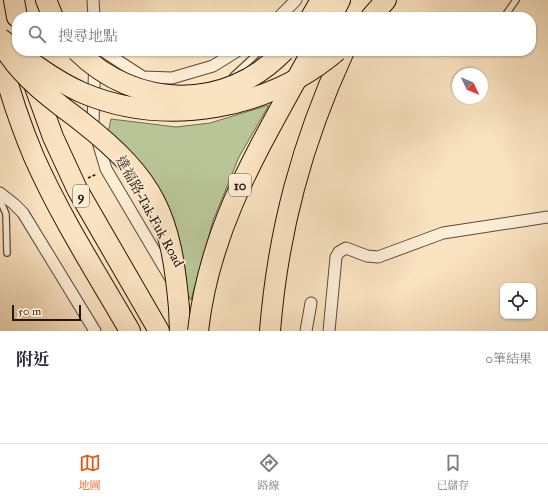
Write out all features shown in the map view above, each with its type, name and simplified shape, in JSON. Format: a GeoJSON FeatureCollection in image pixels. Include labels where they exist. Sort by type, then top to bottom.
{"type":"FeatureCollection","features":[{"type":"Feature","properties":{"kind":"highway"},"geometry":{"type":"LineString","coordinates":[[14,0],[16,12]]}},
{"type":"Feature","properties":{"kind":"highway"},"geometry":{"type":"LineString","coordinates":[[314,12],[321,0]]}},
{"type":"Feature","properties":{"kind":"highway"},"geometry":{"type":"LineString","coordinates":[[334,12],[340,0]]}},
{"type":"Feature","properties":{"kind":"highway"},"geometry":{"type":"LineString","coordinates":[[365,12],[371,0]]}},
{"type":"Feature","properties":{"kind":"highway"},"geometry":{"type":"LineString","coordinates":[[375,12],[386,0]]}},
{"type":"Feature","properties":{"kind":"highway"},"geometry":{"type":"LineString","coordinates":[[0,38],[12,47]]}},
{"type":"Feature","properties":{"kind":"highway"},"geometry":{"type":"LineString","coordinates":[[0,43],[14,63],[48,95],[86,125],[127,161],[149,190],[165,221],[172,249],[178,287],[180,331]]}},
{"type":"Feature","properties":{"kind":"highway","name":"9"},"geometry":{"type":"LineString","coordinates":[[0,56],[15,107],[44,179],[73,234],[130,331]]}},
{"type":"Feature","properties":{"kind":"highway"},"geometry":{"type":"LineString","coordinates":[[25,56],[53,76],[84,93],[122,105],[171,110],[218,107],[250,99],[292,81],[318,66],[331,56]]}},
{"type":"Feature","properties":{"kind":"highway","name":"9"},"geometry":{"type":"LineString","coordinates":[[26,56],[40,104],[63,161],[88,209],[159,331]]}},
{"type":"Feature","properties":{"kind":"highway"},"geometry":{"type":"LineString","coordinates":[[82,56],[93,66],[109,77],[141,90],[161,95],[183,96],[215,92],[249,78],[267,66],[278,56]]}},
{"type":"Feature","properties":{"kind":"highway","name":"10"},"geometry":{"type":"LineString","coordinates":[[198,331],[207,282],[228,215],[252,160],[309,56]]}},
{"type":"Feature","properties":{"kind":"highway"},"geometry":{"type":"LineString","coordinates":[[270,331],[276,272],[284,228],[297,174],[321,104],[342,56]]}},
{"type":"Feature","properties":{"kind":"street"},"geometry":{"type":"LineString","coordinates":[[93,0],[94,12]]}},
{"type":"Feature","properties":{"kind":"street"},"geometry":{"type":"LineString","coordinates":[[284,12],[296,0]]}},
{"type":"Feature","properties":{"kind":"street","name":"達福路 Tak Fuk Road"},"geometry":{"type":"LineString","coordinates":[[94,56],[93,125],[106,169],[202,331]]}},
{"type":"Feature","properties":{"kind":"street"},"geometry":{"type":"LineString","coordinates":[[111,56],[143,77],[172,78],[213,66],[229,56]]}},
{"type":"Feature","properties":{"kind":"street"},"geometry":{"type":"LineString","coordinates":[[0,193],[23,213],[96,331]]}},
{"type":"Feature","properties":{"kind":"street"},"geometry":{"type":"LineString","coordinates":[[329,331],[336,258],[339,252],[346,248],[367,256],[378,257],[444,233],[548,217]]}},
{"type":"Feature","properties":{"kind":"street"},"geometry":{"type":"LineString","coordinates":[[306,331],[308,307]]}},
{"type":"Feature","properties":{"kind":"lane"},"geometry":{"type":"LineString","coordinates":[[508,12],[516,0]]}},
{"type":"Feature","properties":{"kind":"lane"},"geometry":{"type":"LineString","coordinates":[[215,92],[255,56]]}},
{"type":"Feature","properties":{"kind":"lane"},"geometry":{"type":"LineString","coordinates":[[0,200],[6,214],[7,253]]}},
{"type":"Feature","properties":{"kind":"path"},"geometry":{"type":"LineString","coordinates":[[82,181],[106,169]]}},
{"type":"Feature","properties":{"kind":"green space"},"geometry":{"type":"Polygon","coordinates":[[[269,105],[239,157],[213,221],[191,300],[183,287],[181,263],[108,133],[111,119],[176,127],[210,123],[269,105]]]}}]}
